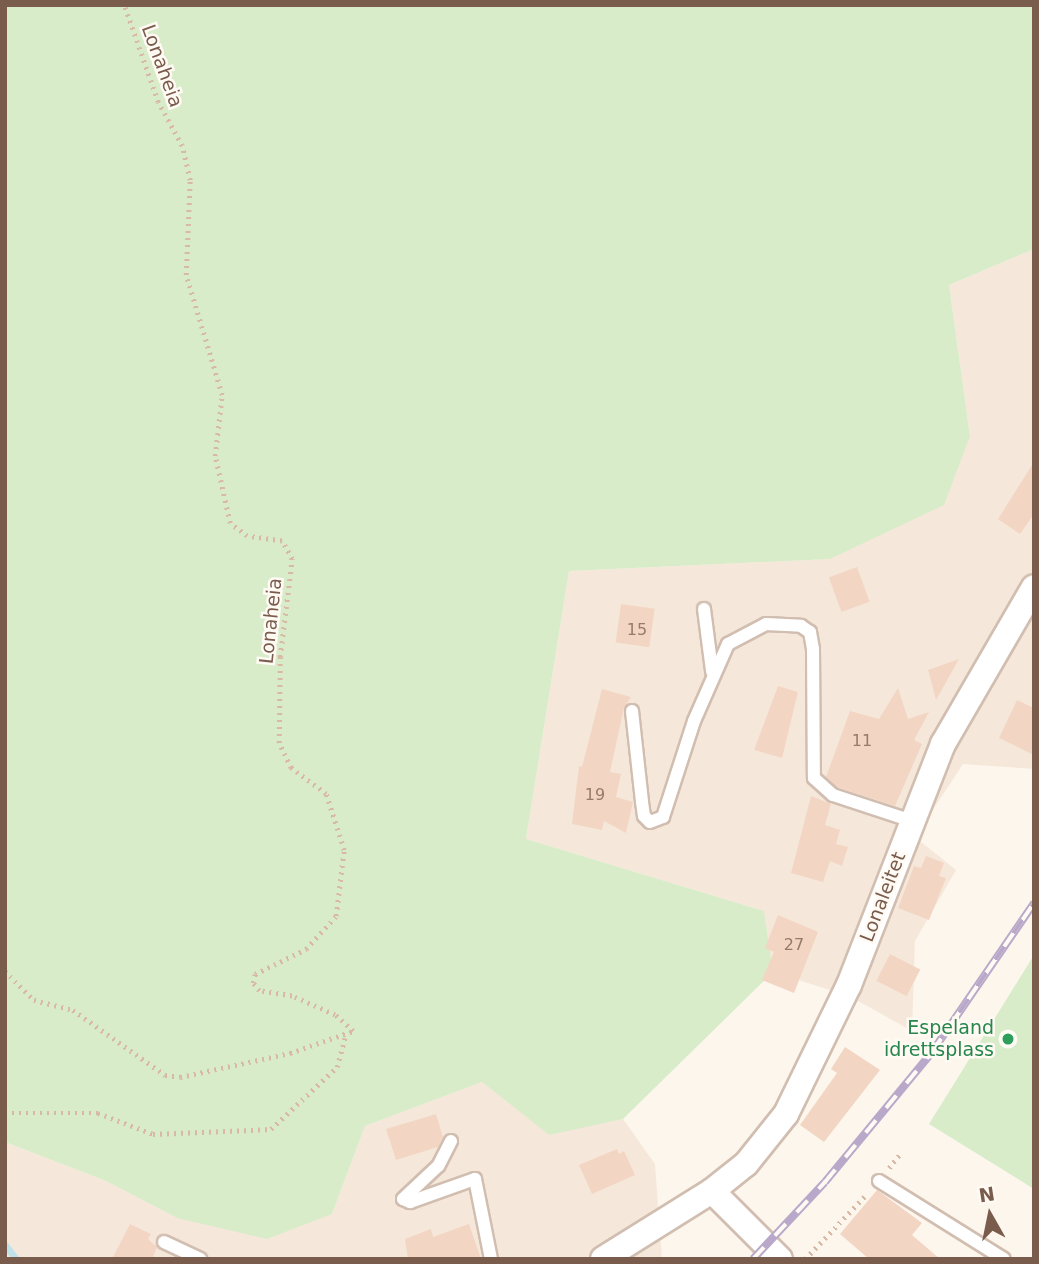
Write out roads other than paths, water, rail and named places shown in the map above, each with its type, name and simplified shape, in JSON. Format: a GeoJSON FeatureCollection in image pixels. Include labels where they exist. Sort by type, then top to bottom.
{"type":"FeatureCollection","features":[{"type":"Feature","properties":{"kind":"street","name":"Lonaleitet"},"geometry":{"type":"LineString","coordinates":[[603,1259],[712,1191],[746,1164],[786,1114],[849,985],[912,821],[958,712],[1034,587]]}},
{"type":"Feature","properties":{"kind":"street"},"geometry":{"type":"LineString","coordinates":[[712,1191],[780,1259]]}},
{"type":"Feature","properties":{"kind":"lane"},"geometry":{"type":"LineString","coordinates":[[704,608],[712,673]]}},
{"type":"Feature","properties":{"kind":"lane"},"geometry":{"type":"LineString","coordinates":[[632,711],[642,802],[650,822],[663,817],[712,673],[728,644],[746,631],[779,622],[810,632],[814,778],[833,795],[912,821]]}},
{"type":"Feature","properties":{"kind":"lane"},"geometry":{"type":"LineString","coordinates":[[450,1142],[438,1166],[403,1199],[410,1202],[475,1179],[491,1259]]}},
{"type":"Feature","properties":{"kind":"lane"},"geometry":{"type":"LineString","coordinates":[[879,1181],[1004,1259]]}},
{"type":"Feature","properties":{"kind":"lane"},"geometry":{"type":"LineString","coordinates":[[164,1242],[200,1259]]}},
{"type":"Feature","properties":{"kind":"waterway"},"geometry":{"type":"LineString","coordinates":[[5,1245],[16,1259]]}},
{"type":"Feature","properties":{"kind":"railway"},"geometry":{"type":"LineString","coordinates":[[753,1259],[825,1182],[932,1052],[1034,903]]}},
{"type":"Feature","properties":{"kind":"place","name":"Espeland idrettsplass"},"geometry":{"type":"Point","coordinates":[1008,1039]}}]}
